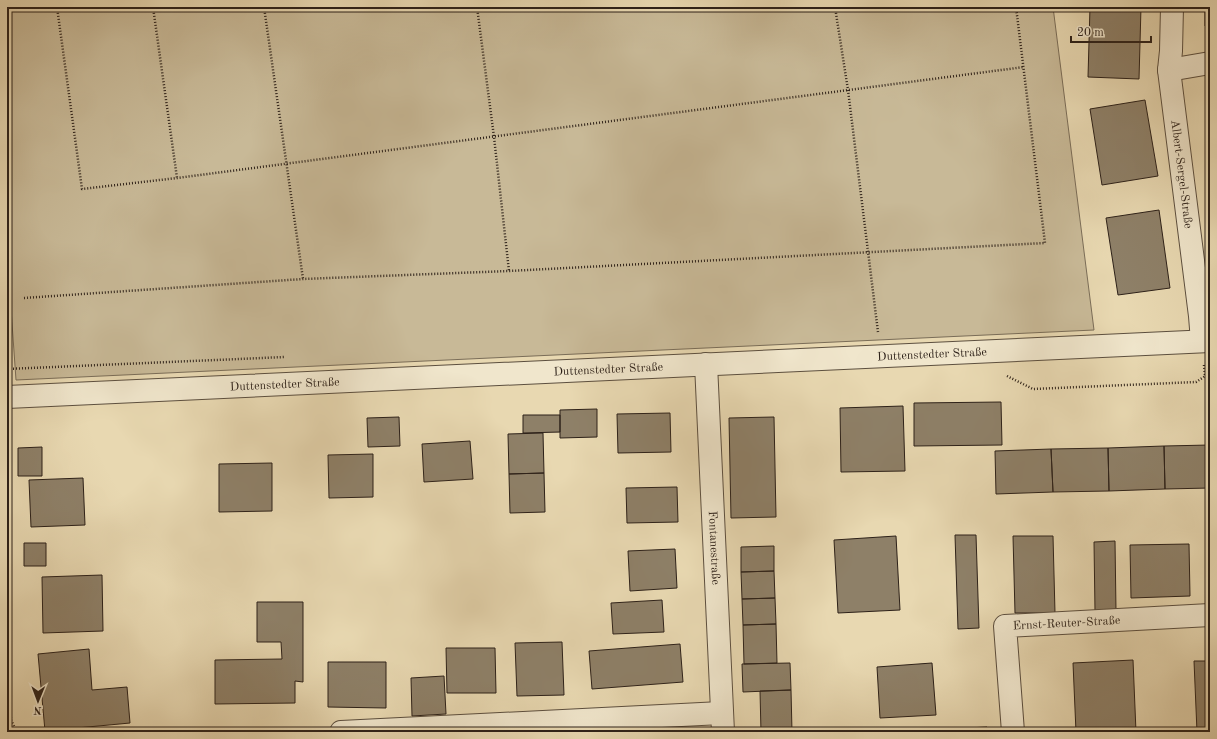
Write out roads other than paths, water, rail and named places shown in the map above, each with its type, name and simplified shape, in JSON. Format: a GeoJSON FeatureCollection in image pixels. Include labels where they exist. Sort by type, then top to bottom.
{"type":"FeatureCollection","features":[{"type":"Feature","properties":{"kind":"street","name":"Albert-Sergel-Straße"},"geometry":{"type":"LineString","coordinates":[[1172,7],[1169,70],[1200,316],[1206,341]]}},
{"type":"Feature","properties":{"kind":"street"},"geometry":{"type":"LineString","coordinates":[[1169,70],[1210,63]]}},
{"type":"Feature","properties":{"kind":"street","name":"Duttenstedter Straße"},"geometry":{"type":"LineString","coordinates":[[7,397],[1206,341]]}},
{"type":"Feature","properties":{"kind":"street","name":"Fontanestraße"},"geometry":{"type":"LineString","coordinates":[[706,364],[722,723]]}},
{"type":"Feature","properties":{"kind":"street","name":"Ernst-Reuter-Straße"},"geometry":{"type":"LineString","coordinates":[[1013,732],[1005,626],[1210,614]]}},
{"type":"Feature","properties":{"kind":"street"},"geometry":{"type":"LineString","coordinates":[[341,732],[722,723]]}}]}
